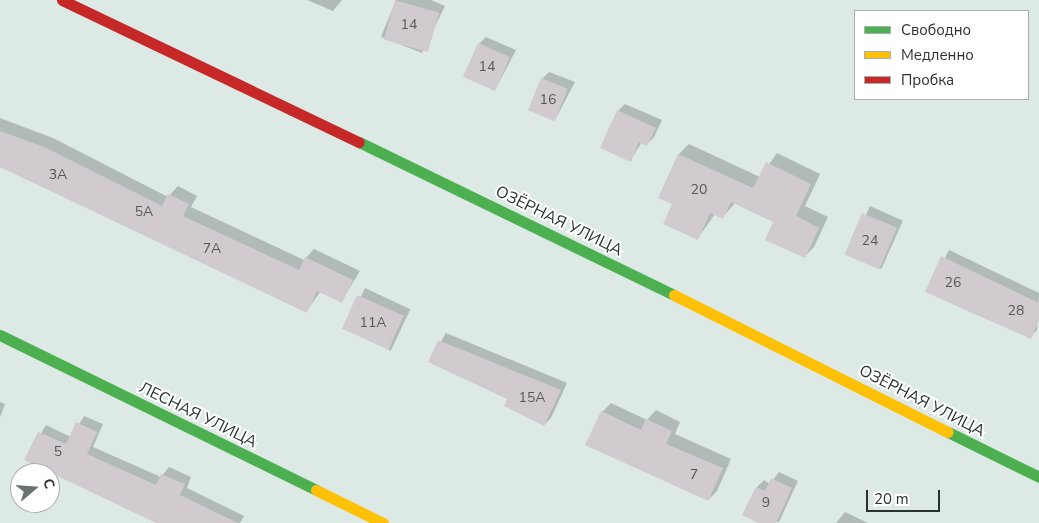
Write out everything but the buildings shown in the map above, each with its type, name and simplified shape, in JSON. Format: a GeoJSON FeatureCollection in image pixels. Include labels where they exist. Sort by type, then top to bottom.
{"type":"FeatureCollection","features":[{"type":"Feature","properties":{"kind":"street","name":"ОЗЁРНАЯ УЛИЦА"},"geometry":{"type":"LineString","coordinates":[[62,0],[598,257],[1039,477]]}},
{"type":"Feature","properties":{"kind":"street","name":"ЛЕСНАЯ УЛИЦА"},"geometry":{"type":"LineString","coordinates":[[0,335],[382,523]]}},
{"type":"Feature","properties":{"kind":"traffic: fast"},"geometry":{"type":"LineString","coordinates":[[359,142],[674,295]]}},
{"type":"Feature","properties":{"kind":"traffic: fast"},"geometry":{"type":"LineString","coordinates":[[0,335],[316,490]]}},
{"type":"Feature","properties":{"kind":"traffic: fast"},"geometry":{"type":"LineString","coordinates":[[948,432],[1039,477]]}},
{"type":"Feature","properties":{"kind":"traffic: slow"},"geometry":{"type":"LineString","coordinates":[[674,295],[948,432]]}},
{"type":"Feature","properties":{"kind":"traffic: slow"},"geometry":{"type":"LineString","coordinates":[[316,490],[383,523]]}},
{"type":"Feature","properties":{"kind":"traffic: jam"},"geometry":{"type":"LineString","coordinates":[[62,0],[359,142]]}}]}
